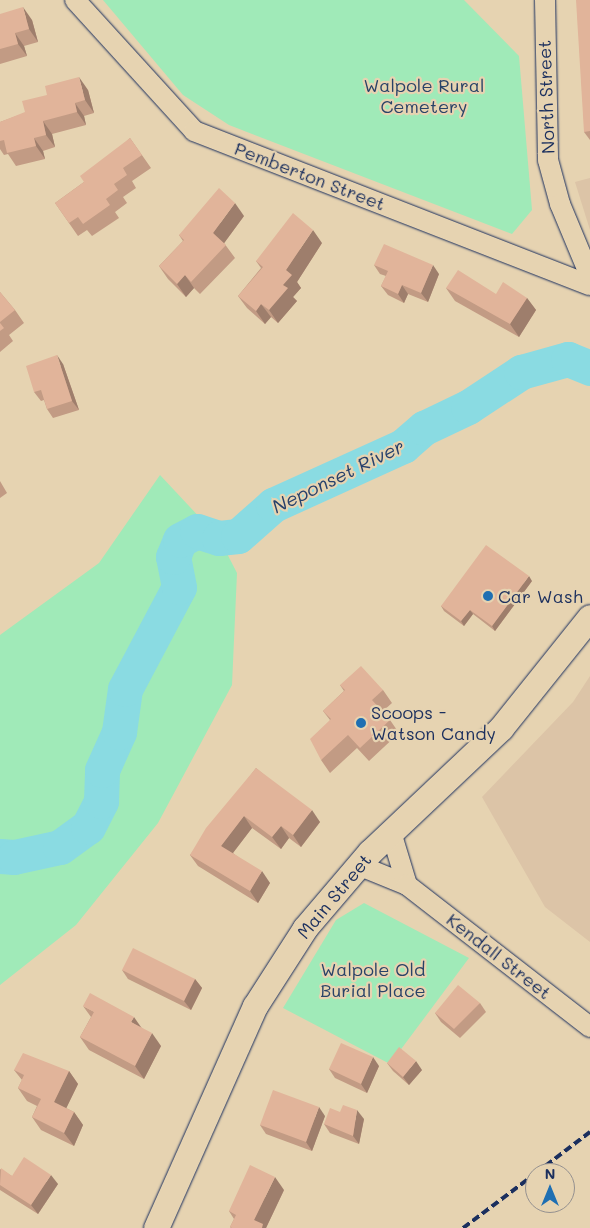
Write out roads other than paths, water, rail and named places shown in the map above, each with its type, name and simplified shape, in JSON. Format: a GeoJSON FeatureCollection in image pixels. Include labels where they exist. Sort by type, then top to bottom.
{"type":"FeatureCollection","features":[{"type":"Feature","properties":{"kind":"main road","name":"Main Street"},"geometry":{"type":"LineString","coordinates":[[156,1228],[255,1006],[305,928],[358,865],[501,728],[590,617]]}},
{"type":"Feature","properties":{"kind":"street","name":"Pemberton Street"},"geometry":{"type":"LineString","coordinates":[[75,0],[194,131],[590,285]]}},
{"type":"Feature","properties":{"kind":"street","name":"North Street"},"geometry":{"type":"LineString","coordinates":[[545,0],[548,160],[560,204],[590,276]]}},
{"type":"Feature","properties":{"kind":"street"},"geometry":{"type":"LineString","coordinates":[[391,832],[407,885]]}},
{"type":"Feature","properties":{"kind":"street","name":"Kendall Street"},"geometry":{"type":"LineString","coordinates":[[358,865],[407,885],[590,1027]]}},
{"type":"Feature","properties":{"kind":"waterway","name":"Neponset River"},"geometry":{"type":"LineString","coordinates":[[0,856],[14,857],[60,847],[88,827],[101,801],[102,770],[119,732],[125,689],[179,587],[173,557],[180,540],[197,531],[219,538],[238,536],[273,505],[403,446],[424,428],[468,407],[521,372],[568,359],[590,368]]}},
{"type":"Feature","properties":{"kind":"railway"},"geometry":{"type":"LineString","coordinates":[[549,1163],[590,1132]]}},
{"type":"Feature","properties":{"kind":"railway"},"geometry":{"type":"LineString","coordinates":[[463,1228],[525,1182]]}},
{"type":"Feature","properties":{"kind":"place","name":"Car Wash"},"geometry":{"type":"Point","coordinates":[488,596]}},
{"type":"Feature","properties":{"kind":"place","name":"Scoops - Watson Candy"},"geometry":{"type":"Point","coordinates":[361,723]}},
{"type":"Feature","properties":{"kind":"park label","name":"Walpole Rural Cemetery"},"geometry":{"type":"Point","coordinates":[424,96]}},
{"type":"Feature","properties":{"kind":"park label","name":"Walpole Old Burial Place"},"geometry":{"type":"Point","coordinates":[373,980]}}]}
